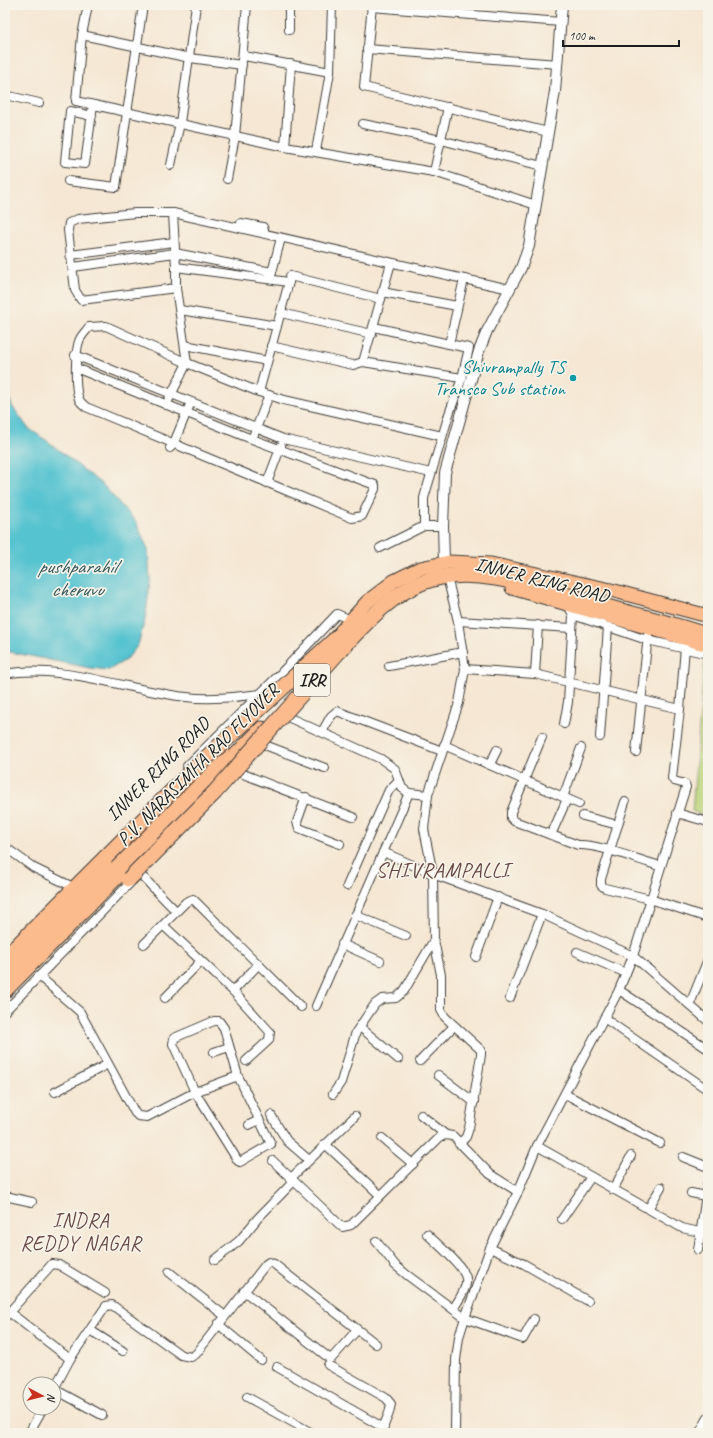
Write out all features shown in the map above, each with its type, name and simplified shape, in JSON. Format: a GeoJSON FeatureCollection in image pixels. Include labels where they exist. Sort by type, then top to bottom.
{"type":"FeatureCollection","features":[{"type":"Feature","properties":{"kind":"highway","name":"P.V. NARASIMHA RAO FLYOVER"},"geometry":{"type":"LineString","coordinates":[[5,990],[345,638],[372,603],[397,584],[433,569],[462,566],[512,571],[668,613],[708,626]]}},
{"type":"Feature","properties":{"kind":"highway","name":"P.V. NARASIMHA RAO FLYOVER"},"geometry":{"type":"LineString","coordinates":[[5,976],[345,638],[401,593],[424,582],[450,576],[462,575],[510,581],[708,636]]}},
{"type":"Feature","properties":{"kind":"highway"},"geometry":{"type":"LineString","coordinates":[[5,958],[193,770],[345,638]]}},
{"type":"Feature","properties":{"kind":"highway"},"geometry":{"type":"LineString","coordinates":[[5,1002],[242,762],[345,638]]}},
{"type":"Feature","properties":{"kind":"main road","name":"INNER RING ROAD"},"geometry":{"type":"LineString","coordinates":[[5,971],[123,853],[374,596],[394,581],[420,568],[447,562],[491,564],[627,593],[708,616]]}},
{"type":"Feature","properties":{"kind":"main road","name":"INNER RING ROAD"},"geometry":{"type":"LineString","coordinates":[[5,997],[134,870],[227,767],[380,612],[415,590],[448,581],[462,580],[488,582],[570,610],[649,633],[708,645]]}},
{"type":"Feature","properties":{"kind":"street"},"geometry":{"type":"LineString","coordinates":[[88,5],[82,35],[76,101],[180,122],[235,136],[284,146],[434,172],[536,205]]}},
{"type":"Feature","properties":{"kind":"street"},"geometry":{"type":"LineString","coordinates":[[68,181],[116,187],[143,5]]}},
{"type":"Feature","properties":{"kind":"street"},"geometry":{"type":"LineString","coordinates":[[171,165],[180,122],[190,58],[196,5]]}},
{"type":"Feature","properties":{"kind":"street"},"geometry":{"type":"LineString","coordinates":[[226,179],[235,136],[244,56],[247,5]]}},
{"type":"Feature","properties":{"kind":"street"},"geometry":{"type":"LineString","coordinates":[[289,5],[289,30]]}},
{"type":"Feature","properties":{"kind":"street"},"geometry":{"type":"LineString","coordinates":[[316,151],[330,72],[332,5]]}},
{"type":"Feature","properties":{"kind":"street"},"geometry":{"type":"LineString","coordinates":[[447,562],[443,526],[445,507],[445,473],[479,351],[487,331],[521,268],[529,246],[558,64],[562,5]]}},
{"type":"Feature","properties":{"kind":"street"},"geometry":{"type":"LineString","coordinates":[[548,132],[364,87],[372,6],[561,22]]}},
{"type":"Feature","properties":{"kind":"street"},"geometry":{"type":"LineString","coordinates":[[82,35],[137,45],[190,58],[242,65]]}},
{"type":"Feature","properties":{"kind":"street"},"geometry":{"type":"LineString","coordinates":[[367,49],[558,64]]}},
{"type":"Feature","properties":{"kind":"street"},"geometry":{"type":"LineString","coordinates":[[244,56],[330,72]]}},
{"type":"Feature","properties":{"kind":"street"},"geometry":{"type":"LineString","coordinates":[[284,146],[291,64]]}},
{"type":"Feature","properties":{"kind":"street"},"geometry":{"type":"LineString","coordinates":[[5,95],[39,103]]}},
{"type":"Feature","properties":{"kind":"street"},"geometry":{"type":"LineString","coordinates":[[92,116],[70,111],[64,162],[85,164],[94,105]]}},
{"type":"Feature","properties":{"kind":"street"},"geometry":{"type":"LineString","coordinates":[[434,172],[448,107]]}},
{"type":"Feature","properties":{"kind":"street"},"geometry":{"type":"LineString","coordinates":[[362,124],[441,140],[542,166]]}},
{"type":"Feature","properties":{"kind":"street"},"geometry":{"type":"LineString","coordinates":[[176,288],[81,300],[75,290],[73,267],[70,255],[68,230],[69,223],[78,219],[135,213],[173,213],[510,289]]}},
{"type":"Feature","properties":{"kind":"street"},"geometry":{"type":"LineString","coordinates":[[166,405],[187,363],[176,288],[173,213]]}},
{"type":"Feature","properties":{"kind":"street"},"geometry":{"type":"LineString","coordinates":[[236,222],[262,226],[266,234]]}},
{"type":"Feature","properties":{"kind":"street"},"geometry":{"type":"LineString","coordinates":[[271,276],[281,238]]}},
{"type":"Feature","properties":{"kind":"street"},"geometry":{"type":"LineString","coordinates":[[70,255],[174,242]]}},
{"type":"Feature","properties":{"kind":"street"},"geometry":{"type":"LineString","coordinates":[[73,267],[175,254],[271,276],[289,282]]}},
{"type":"Feature","properties":{"kind":"street"},"geometry":{"type":"LineString","coordinates":[[364,362],[391,262]]}},
{"type":"Feature","properties":{"kind":"street"},"geometry":{"type":"LineString","coordinates":[[176,267],[271,276]]}},
{"type":"Feature","properties":{"kind":"street"},"geometry":{"type":"LineString","coordinates":[[259,392],[290,276],[381,296],[457,306]]}},
{"type":"Feature","properties":{"kind":"street"},"geometry":{"type":"LineString","coordinates":[[449,344],[464,279]]}},
{"type":"Feature","properties":{"kind":"street"},"geometry":{"type":"LineString","coordinates":[[129,294],[131,298],[158,296]]}},
{"type":"Feature","properties":{"kind":"street"},"geometry":{"type":"LineString","coordinates":[[180,310],[277,326]]}},
{"type":"Feature","properties":{"kind":"street"},"geometry":{"type":"LineString","coordinates":[[281,313],[469,348],[462,378],[442,436],[424,498],[424,526]]}},
{"type":"Feature","properties":{"kind":"street"},"geometry":{"type":"LineString","coordinates":[[352,518],[86,408],[79,400],[75,355],[79,340],[89,327],[106,326],[187,363],[259,392],[442,436]]}},
{"type":"Feature","properties":{"kind":"street"},"geometry":{"type":"LineString","coordinates":[[185,345],[268,361]]}},
{"type":"Feature","properties":{"kind":"street"},"geometry":{"type":"LineString","coordinates":[[271,346],[353,365],[364,362],[462,378]]}},
{"type":"Feature","properties":{"kind":"street"},"geometry":{"type":"LineString","coordinates":[[75,355],[283,440],[432,473]]}},
{"type":"Feature","properties":{"kind":"street"},"geometry":{"type":"LineString","coordinates":[[76,368],[187,414],[375,485],[375,489],[362,516],[352,518],[347,521],[324,512]]}},
{"type":"Feature","properties":{"kind":"street"},"geometry":{"type":"LineString","coordinates":[[252,439],[269,395]]}},
{"type":"Feature","properties":{"kind":"street"},"geometry":{"type":"LineString","coordinates":[[139,436],[168,448],[173,445],[191,402]]}},
{"type":"Feature","properties":{"kind":"street"},"geometry":{"type":"LineString","coordinates":[[452,405],[462,412]]}},
{"type":"Feature","properties":{"kind":"street"},"geometry":{"type":"LineString","coordinates":[[449,414],[462,412]]}},
{"type":"Feature","properties":{"kind":"street"},"geometry":{"type":"LineString","coordinates":[[267,483],[283,440]]}},
{"type":"Feature","properties":{"kind":"street"},"geometry":{"type":"LineString","coordinates":[[445,507],[448,525],[447,562]]}},
{"type":"Feature","properties":{"kind":"street"},"geometry":{"type":"LineString","coordinates":[[380,548],[424,526],[443,526]]}},
{"type":"Feature","properties":{"kind":"street"},"geometry":{"type":"LineString","coordinates":[[448,581],[464,652],[465,669],[459,704],[428,795],[424,829],[433,874],[434,940],[441,975],[441,1010],[445,1017],[481,1050],[481,1061],[469,1128],[466,1137],[459,1144]]}},
{"type":"Feature","properties":{"kind":"street"},"geometry":{"type":"LineString","coordinates":[[564,724],[569,683],[571,628],[570,610],[608,627],[649,633],[708,654]]}},
{"type":"Feature","properties":{"kind":"street","name":"INNER RING ROAD"},"geometry":{"type":"LineString","coordinates":[[5,949],[260,694],[337,614],[351,620]]}},
{"type":"Feature","properties":{"kind":"street"},"geometry":{"type":"LineString","coordinates":[[458,621],[571,628]]}},
{"type":"Feature","properties":{"kind":"street"},"geometry":{"type":"LineString","coordinates":[[535,674],[538,625]]}},
{"type":"Feature","properties":{"kind":"street"},"geometry":{"type":"LineString","coordinates":[[600,736],[608,627]]}},
{"type":"Feature","properties":{"kind":"street"},"geometry":{"type":"LineString","coordinates":[[636,752],[643,702],[649,633]]}},
{"type":"Feature","properties":{"kind":"street"},"geometry":{"type":"LineString","coordinates":[[455,1433],[456,1360],[459,1337],[465,1318],[490,1248],[518,1192],[537,1146],[620,990],[633,956],[686,785],[674,781],[672,778],[685,647]]}},
{"type":"Feature","properties":{"kind":"street"},"geometry":{"type":"LineString","coordinates":[[389,666],[464,652]]}},
{"type":"Feature","properties":{"kind":"street"},"geometry":{"type":"LineString","coordinates":[[465,669],[535,674],[643,702],[680,709]]}},
{"type":"Feature","properties":{"kind":"street"},"geometry":{"type":"LineString","coordinates":[[5,674],[20,672],[68,675],[185,697],[232,698],[260,694]]}},
{"type":"Feature","properties":{"kind":"street"},"geometry":{"type":"LineString","coordinates":[[322,732],[331,716],[337,712],[490,764],[579,804]]}},
{"type":"Feature","properties":{"kind":"street"},"geometry":{"type":"LineString","coordinates":[[280,713],[381,759],[395,769],[402,788],[409,793],[428,795]]}},
{"type":"Feature","properties":{"kind":"street"},"geometry":{"type":"LineString","coordinates":[[542,737],[511,812],[511,818],[514,821],[578,845],[610,851],[660,866]]}},
{"type":"Feature","properties":{"kind":"street"},"geometry":{"type":"LineString","coordinates":[[253,741],[325,768]]}},
{"type":"Feature","properties":{"kind":"street"},"geometry":{"type":"LineString","coordinates":[[551,835],[581,748]]}},
{"type":"Feature","properties":{"kind":"street"},"geometry":{"type":"LineString","coordinates":[[490,764],[497,750]]}},
{"type":"Feature","properties":{"kind":"street"},"geometry":{"type":"LineString","coordinates":[[227,767],[306,797],[353,817]]}},
{"type":"Feature","properties":{"kind":"street"},"geometry":{"type":"LineString","coordinates":[[347,886],[389,790],[399,780]]}},
{"type":"Feature","properties":{"kind":"street"},"geometry":{"type":"LineString","coordinates":[[316,1006],[409,793]]}},
{"type":"Feature","properties":{"kind":"street"},"geometry":{"type":"LineString","coordinates":[[306,797],[296,824],[298,828],[340,844]]}},
{"type":"Feature","properties":{"kind":"street"},"geometry":{"type":"LineString","coordinates":[[625,802],[601,885],[605,888],[650,899],[708,918]]}},
{"type":"Feature","properties":{"kind":"street"},"geometry":{"type":"LineString","coordinates":[[677,813],[708,822]]}},
{"type":"Feature","properties":{"kind":"street"},"geometry":{"type":"LineString","coordinates":[[583,816],[618,825]]}},
{"type":"Feature","properties":{"kind":"street"},"geometry":{"type":"LineString","coordinates":[[111,842],[123,853]]}},
{"type":"Feature","properties":{"kind":"street"},"geometry":{"type":"LineString","coordinates":[[5,847],[34,868],[69,885]]}},
{"type":"Feature","properties":{"kind":"street"},"geometry":{"type":"LineString","coordinates":[[383,852],[433,874],[542,914],[633,956],[708,1021]]}},
{"type":"Feature","properties":{"kind":"street"},"geometry":{"type":"LineString","coordinates":[[134,870],[178,910]]}},
{"type":"Feature","properties":{"kind":"street"},"geometry":{"type":"LineString","coordinates":[[134,870],[178,910]]}},
{"type":"Feature","properties":{"kind":"street","name":"INNER RING ROAD"},"geometry":{"type":"LineString","coordinates":[[5,1012],[40,976],[134,870]]}},
{"type":"Feature","properties":{"kind":"street"},"geometry":{"type":"LineString","coordinates":[[476,957],[498,897]]}},
{"type":"Feature","properties":{"kind":"street"},"geometry":{"type":"LineString","coordinates":[[144,944],[189,899],[196,900],[301,1007]]}},
{"type":"Feature","properties":{"kind":"street"},"geometry":{"type":"LineString","coordinates":[[355,914],[406,936]]}},
{"type":"Feature","properties":{"kind":"street"},"geometry":{"type":"LineString","coordinates":[[510,998],[542,914]]}},
{"type":"Feature","properties":{"kind":"street"},"geometry":{"type":"LineString","coordinates":[[163,925],[233,991],[270,1032],[269,1040],[246,1061]]}},
{"type":"Feature","properties":{"kind":"street"},"geometry":{"type":"LineString","coordinates":[[333,1094],[341,1082],[352,1045],[360,1027],[375,1004],[382,999],[396,998],[404,991],[434,940]]}},
{"type":"Feature","properties":{"kind":"street"},"geometry":{"type":"LineString","coordinates":[[342,944],[380,961]]}},
{"type":"Feature","properties":{"kind":"street"},"geometry":{"type":"LineString","coordinates":[[577,952],[626,974]]}},
{"type":"Feature","properties":{"kind":"street"},"geometry":{"type":"LineString","coordinates":[[165,998],[201,961]]}},
{"type":"Feature","properties":{"kind":"street"},"geometry":{"type":"LineString","coordinates":[[233,991],[259,964]]}},
{"type":"Feature","properties":{"kind":"street"},"geometry":{"type":"LineString","coordinates":[[690,1004],[707,964]]}},
{"type":"Feature","properties":{"kind":"street"},"geometry":{"type":"LineString","coordinates":[[40,976],[80,1012],[129,1105],[138,1116],[147,1117],[194,1092],[238,1076]]}},
{"type":"Feature","properties":{"kind":"street"},"geometry":{"type":"LineString","coordinates":[[620,990],[708,1049]]}},
{"type":"Feature","properties":{"kind":"street"},"geometry":{"type":"LineString","coordinates":[[604,1018],[708,1090]]}},
{"type":"Feature","properties":{"kind":"street"},"geometry":{"type":"LineString","coordinates":[[214,1021],[219,1021],[224,1028],[238,1076],[271,1144],[243,1162],[238,1161],[194,1092],[173,1044],[174,1038],[214,1021]]}},
{"type":"Feature","properties":{"kind":"street"},"geometry":{"type":"LineString","coordinates":[[420,1062],[454,1026]]}},
{"type":"Feature","properties":{"kind":"street"},"geometry":{"type":"LineString","coordinates":[[360,1027],[398,1058]]}},
{"type":"Feature","properties":{"kind":"street"},"geometry":{"type":"LineString","coordinates":[[214,1052],[229,1047]]}},
{"type":"Feature","properties":{"kind":"street"},"geometry":{"type":"LineString","coordinates":[[55,1092],[108,1064]]}},
{"type":"Feature","properties":{"kind":"street"},"geometry":{"type":"LineString","coordinates":[[438,1075],[474,1102]]}},
{"type":"Feature","properties":{"kind":"street"},"geometry":{"type":"LineString","coordinates":[[565,1094],[660,1143]]}},
{"type":"Feature","properties":{"kind":"street"},"geometry":{"type":"LineString","coordinates":[[271,1115],[287,1141],[309,1160]]}},
{"type":"Feature","properties":{"kind":"street"},"geometry":{"type":"LineString","coordinates":[[421,1115],[446,1135]]}},
{"type":"Feature","properties":{"kind":"street"},"geometry":{"type":"LineString","coordinates":[[215,1260],[238,1241],[309,1160],[355,1116]]}},
{"type":"Feature","properties":{"kind":"street"},"geometry":{"type":"LineString","coordinates":[[249,1125],[259,1120]]}},
{"type":"Feature","properties":{"kind":"street"},"geometry":{"type":"LineString","coordinates":[[273,1162],[337,1224],[346,1228],[351,1225],[380,1194],[440,1137],[446,1135],[453,1136],[459,1144],[490,1174],[518,1192]]}},
{"type":"Feature","properties":{"kind":"street"},"geometry":{"type":"LineString","coordinates":[[382,1138],[413,1164]]}},
{"type":"Feature","properties":{"kind":"street"},"geometry":{"type":"LineString","coordinates":[[325,1144],[380,1194]]}},
{"type":"Feature","properties":{"kind":"street"},"geometry":{"type":"LineString","coordinates":[[537,1146],[682,1228],[704,1234]]}},
{"type":"Feature","properties":{"kind":"street"},"geometry":{"type":"LineString","coordinates":[[613,1190],[631,1156]]}},
{"type":"Feature","properties":{"kind":"street"},"geometry":{"type":"LineString","coordinates":[[683,1157],[708,1167]]}},
{"type":"Feature","properties":{"kind":"street"},"geometry":{"type":"LineString","coordinates":[[562,1219],[591,1177]]}},
{"type":"Feature","properties":{"kind":"street"},"geometry":{"type":"LineString","coordinates":[[698,1250],[704,1234],[708,1181]]}},
{"type":"Feature","properties":{"kind":"street"},"geometry":{"type":"LineString","coordinates":[[648,1209],[661,1187]]}},
{"type":"Feature","properties":{"kind":"street"},"geometry":{"type":"LineString","coordinates":[[691,1193],[707,1193]]}},
{"type":"Feature","properties":{"kind":"street"},"geometry":{"type":"LineString","coordinates":[[5,1196],[32,1202]]}},
{"type":"Feature","properties":{"kind":"street"},"geometry":{"type":"LineString","coordinates":[[427,1234],[463,1270],[466,1278],[464,1289],[453,1309]]}},
{"type":"Feature","properties":{"kind":"street"},"geometry":{"type":"LineString","coordinates":[[376,1241],[395,1265],[465,1318],[523,1339],[534,1320]]}},
{"type":"Feature","properties":{"kind":"street"},"geometry":{"type":"LineString","coordinates":[[490,1248],[524,1264],[588,1302]]}},
{"type":"Feature","properties":{"kind":"street"},"geometry":{"type":"LineString","coordinates":[[61,1376],[70,1359],[106,1306],[110,1304],[187,1358],[196,1354],[266,1264],[272,1262],[376,1344]]}},
{"type":"Feature","properties":{"kind":"street"},"geometry":{"type":"LineString","coordinates":[[70,1359],[7,1314],[52,1264],[59,1264],[105,1293]]}},
{"type":"Feature","properties":{"kind":"street"},"geometry":{"type":"LineString","coordinates":[[169,1272],[225,1316]]}},
{"type":"Feature","properties":{"kind":"street"},"geometry":{"type":"LineString","coordinates":[[244,1292],[329,1358],[332,1358],[357,1330]]}},
{"type":"Feature","properties":{"kind":"street"},"geometry":{"type":"LineString","coordinates":[[218,1324],[261,1360]]}},
{"type":"Feature","properties":{"kind":"street"},"geometry":{"type":"LineString","coordinates":[[90,1330],[123,1351]]}},
{"type":"Feature","properties":{"kind":"street"},"geometry":{"type":"LineString","coordinates":[[277,1367],[382,1430],[390,1404],[386,1398],[328,1365]]}},
{"type":"Feature","properties":{"kind":"street"},"geometry":{"type":"LineString","coordinates":[[62,1393],[102,1415]]}},
{"type":"Feature","properties":{"kind":"street"},"geometry":{"type":"LineString","coordinates":[[246,1397],[312,1433]]}},
{"type":"Feature","properties":{"kind":"street"},"geometry":{"type":"LineString","coordinates":[[29,1433],[39,1416]]}},
{"type":"Feature","properties":{"kind":"street"},"geometry":{"type":"LineString","coordinates":[[699,1433],[707,1421]]}},
{"type":"Feature","properties":{"kind":"green space"},"geometry":{"type":"Polygon","coordinates":[[[705,656],[708,657],[708,817],[692,811],[705,656]]]}},
{"type":"Feature","properties":{"kind":"water","name":"pushparahil cheruvu"},"geometry":{"type":"Polygon","coordinates":[[[5,386],[12,406],[28,428],[50,443],[104,486],[136,522],[148,549],[150,579],[146,615],[138,645],[127,659],[109,670],[90,668],[5,651],[5,386]]]}},
{"type":"Feature","properties":{"kind":"place","name":"Shivrampally TS Transco Sub station"},"geometry":{"type":"Point","coordinates":[573,378]}},
{"type":"Feature","properties":{"kind":"district","name":"SHIVRAMPALLI"},"geometry":{"type":"Point","coordinates":[443,870]}},
{"type":"Feature","properties":{"kind":"district","name":"INDRA REDDY NAGAR"},"geometry":{"type":"Point","coordinates":[81,1232]}}]}
